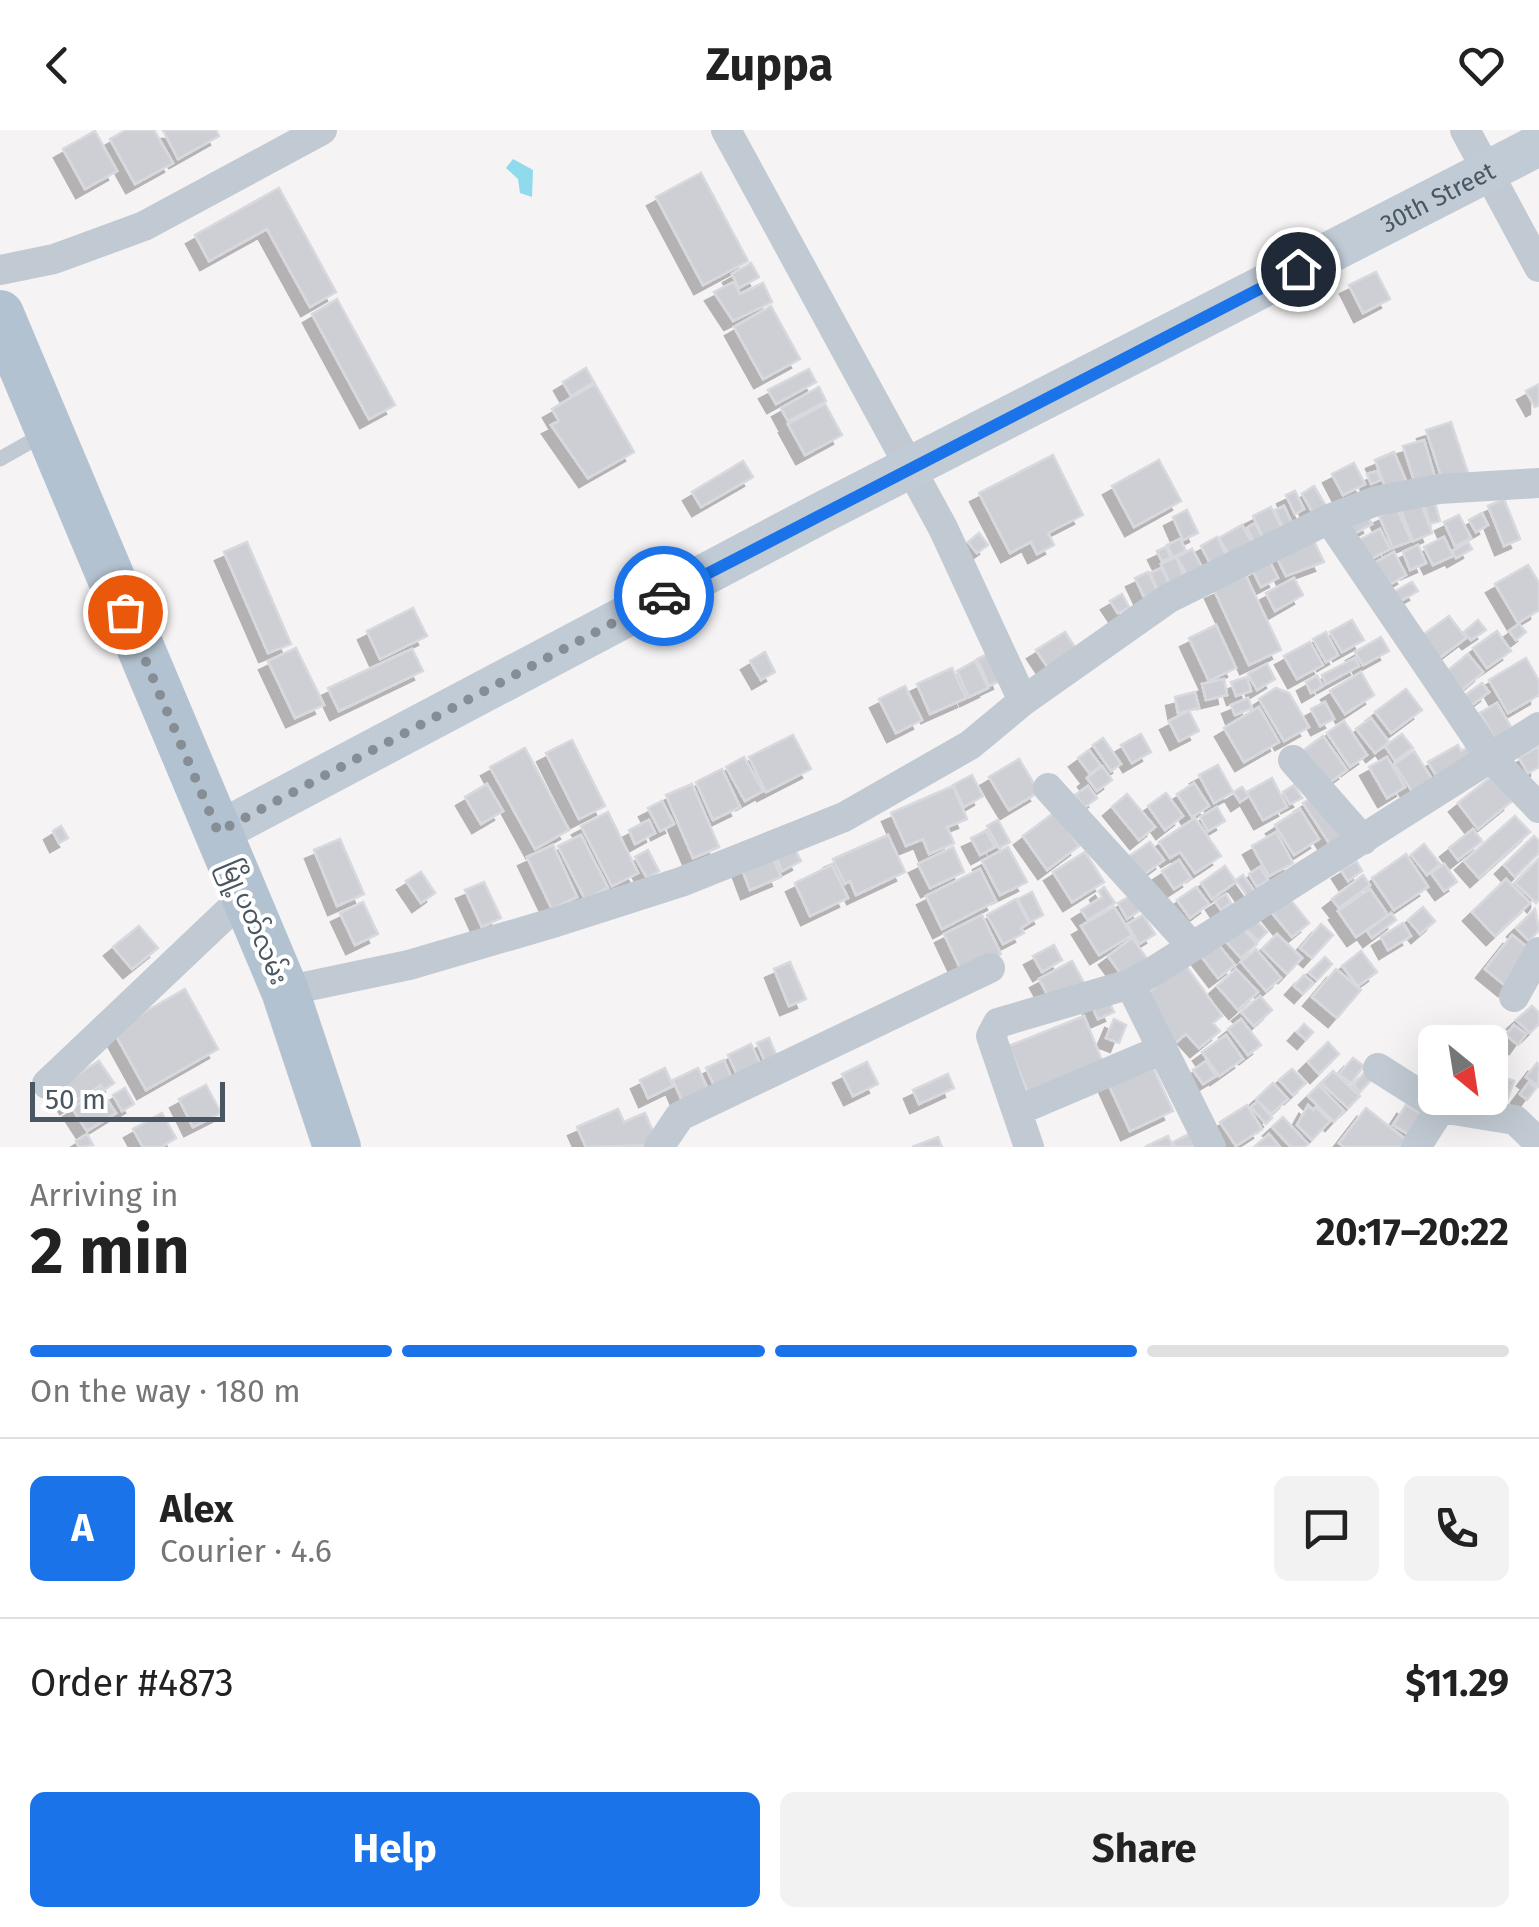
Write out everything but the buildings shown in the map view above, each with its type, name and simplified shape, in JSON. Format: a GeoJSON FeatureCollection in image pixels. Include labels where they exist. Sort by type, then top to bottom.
{"type":"FeatureCollection","features":[{"type":"Feature","properties":{"kind":"main road","name":"30th Street"},"geometry":{"type":"LineString","coordinates":[[218,832],[910,468],[1539,146]]}},
{"type":"Feature","properties":{"kind":"main road","name":"မြို့ပတ်လမ်း"},"geometry":{"type":"LineString","coordinates":[[0,314],[285,991],[337,1147]]}},
{"type":"Feature","properties":{"kind":"street"},"geometry":{"type":"LineString","coordinates":[[0,270],[54,258],[127,234],[322,130]]}},
{"type":"Feature","properties":{"kind":"street"},"geometry":{"type":"LineString","coordinates":[[726,130],[910,468],[978,599],[1023,701]]}},
{"type":"Feature","properties":{"kind":"street"},"geometry":{"type":"LineString","coordinates":[[1465,130],[1539,267]]}},
{"type":"Feature","properties":{"kind":"street"},"geometry":{"type":"LineString","coordinates":[[285,991],[409,966],[681,882],[844,817],[970,745],[1023,701],[1168,598],[1329,518],[1376,501],[1439,489],[1539,483]]}},
{"type":"Feature","properties":{"kind":"street"},"geometry":{"type":"LineString","coordinates":[[1329,518],[1490,758],[1539,808]]}},
{"type":"Feature","properties":{"kind":"street"},"geometry":{"type":"LineString","coordinates":[[1029,1147],[992,1030],[998,1023],[1130,984],[1539,727]]}},
{"type":"Feature","properties":{"kind":"street"},"geometry":{"type":"LineString","coordinates":[[1294,760],[1363,840]]}},
{"type":"Feature","properties":{"kind":"street"},"geometry":{"type":"LineString","coordinates":[[1048,788],[1191,945]]}},
{"type":"Feature","properties":{"kind":"street"},"geometry":{"type":"LineString","coordinates":[[47,1084],[245,896]]}},
{"type":"Feature","properties":{"kind":"street"},"geometry":{"type":"LineString","coordinates":[[1514,997],[1539,952]]}},
{"type":"Feature","properties":{"kind":"street"},"geometry":{"type":"LineString","coordinates":[[659,1147],[680,1116],[990,968]]}},
{"type":"Feature","properties":{"kind":"street"},"geometry":{"type":"LineString","coordinates":[[1130,984],[1211,1147]]}},
{"type":"Feature","properties":{"kind":"street"},"geometry":{"type":"LineString","coordinates":[[1017,1111],[1163,1049]]}},
{"type":"Feature","properties":{"kind":"street"},"geometry":{"type":"LineString","coordinates":[[1378,1068],[1418,1093]]}},
{"type":"Feature","properties":{"kind":"street"},"geometry":{"type":"LineString","coordinates":[[1416,1147],[1437,1115]]}},
{"type":"Feature","properties":{"kind":"street"},"geometry":{"type":"LineString","coordinates":[[1484,1115],[1515,1120],[1539,1143]]}},
{"type":"Feature","properties":{"kind":"lane"},"geometry":{"type":"LineString","coordinates":[[0,459],[48,432]]}},
{"type":"Feature","properties":{"kind":"water"},"geometry":{"type":"Polygon","coordinates":[[[513,159],[533,170],[532,197],[520,193],[518,179],[506,168],[513,159]]]}},
{"type":"Feature","properties":{"kind":"way so far"},"geometry":{"type":"LineString","coordinates":[[125,612],[218,832],[664,596]]}},
{"type":"Feature","properties":{"kind":"route"},"geometry":{"type":"LineString","coordinates":[[664,596],[1298,269]]}}]}
